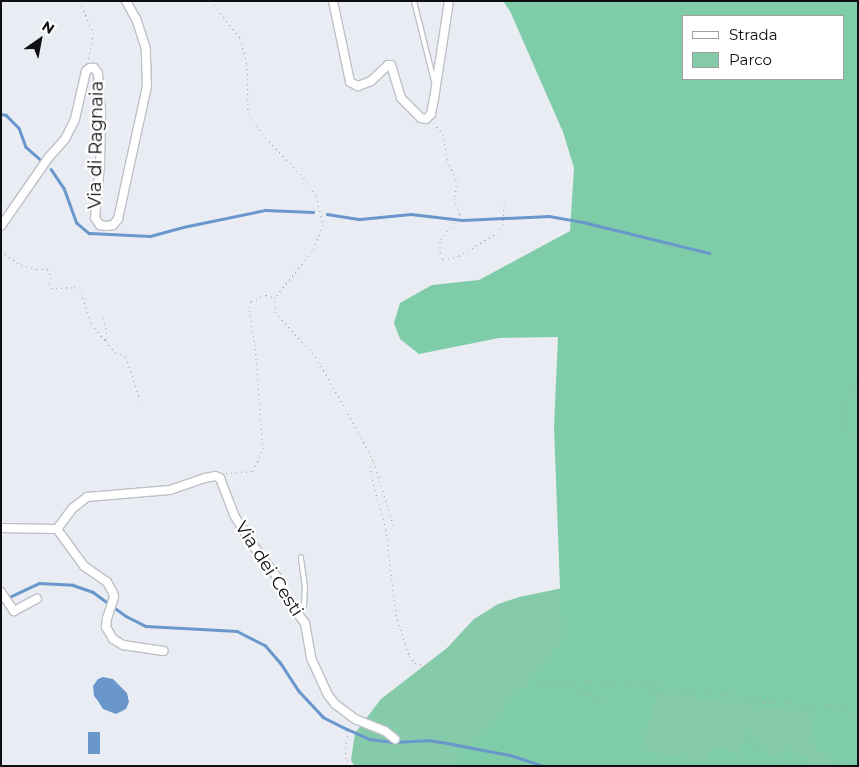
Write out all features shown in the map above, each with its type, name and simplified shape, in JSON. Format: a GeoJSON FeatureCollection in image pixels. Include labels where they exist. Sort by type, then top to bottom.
{"type":"FeatureCollection","features":[{"type":"Feature","properties":{"kind":"street","name":"Via di Ragnaia"},"geometry":{"type":"LineString","coordinates":[[1,226],[65,139],[75,119],[86,71],[94,68],[99,80],[100,164],[95,218],[100,225],[107,226],[113,225],[118,218],[147,86],[146,49],[136,19],[126,1]]}},
{"type":"Feature","properties":{"kind":"street"},"geometry":{"type":"LineString","coordinates":[[333,1],[350,82],[358,86],[371,81],[388,65],[391,65],[401,98],[420,118],[426,119],[431,114],[449,1]]}},
{"type":"Feature","properties":{"kind":"street"},"geometry":{"type":"LineString","coordinates":[[57,529],[74,508],[87,498],[170,490],[218,477]]}},
{"type":"Feature","properties":{"kind":"street","name":"Via dei Cesti"},"geometry":{"type":"LineString","coordinates":[[218,477],[234,515],[252,544],[277,577],[283,594],[305,623],[311,658],[328,695],[335,704],[354,719],[385,731],[395,739]]}},
{"type":"Feature","properties":{"kind":"street"},"geometry":{"type":"LineString","coordinates":[[1,528],[57,529]]}},
{"type":"Feature","properties":{"kind":"street"},"geometry":{"type":"LineString","coordinates":[[57,529],[84,566],[107,582],[113,593],[106,627],[113,639],[123,645],[164,651]]}},
{"type":"Feature","properties":{"kind":"street"},"geometry":{"type":"LineString","coordinates":[[3,594],[14,611],[37,600]]}},
{"type":"Feature","properties":{"kind":"lane"},"geometry":{"type":"LineString","coordinates":[[414,1],[436,87]]}},
{"type":"Feature","properties":{"kind":"lane"},"geometry":{"type":"LineString","coordinates":[[297,614],[304,605],[305,588],[301,557]]}},
{"type":"Feature","properties":{"kind":"path"},"geometry":{"type":"LineString","coordinates":[[80,1],[93,33],[86,71]]}},
{"type":"Feature","properties":{"kind":"path"},"geometry":{"type":"LineString","coordinates":[[211,1],[240,38],[248,64],[248,113],[262,134],[304,178],[316,196],[323,225],[312,252],[275,297],[275,312],[316,358],[374,462],[393,525]]}},
{"type":"Feature","properties":{"kind":"path"},"geometry":{"type":"LineString","coordinates":[[426,119],[437,125],[443,134],[447,160],[457,180],[454,199],[460,215],[440,242],[440,253],[443,260],[459,256],[497,234],[503,225],[504,203]]}},
{"type":"Feature","properties":{"kind":"path"},"geometry":{"type":"LineString","coordinates":[[1,248],[5,254],[21,265],[37,269],[48,269],[51,278],[48,285],[51,288],[74,287],[81,293],[91,324],[115,352],[126,357],[140,400]]}},
{"type":"Feature","properties":{"kind":"path"},"geometry":{"type":"LineString","coordinates":[[218,477],[223,473],[251,473],[263,449],[256,346],[249,307],[250,301],[266,296],[275,297]]}},
{"type":"Feature","properties":{"kind":"path"},"geometry":{"type":"LineString","coordinates":[[103,316],[108,338],[105,340]]}},
{"type":"Feature","properties":{"kind":"path"},"geometry":{"type":"LineString","coordinates":[[858,375],[843,408],[842,424],[846,431],[858,440]]}},
{"type":"Feature","properties":{"kind":"path"},"geometry":{"type":"LineString","coordinates":[[374,462],[371,466],[371,475],[386,530],[396,615],[410,656],[415,663],[465,673],[496,682],[539,686],[562,682],[635,683],[645,681],[665,689],[739,696],[764,703],[792,703],[809,707],[826,705],[858,713]]}},
{"type":"Feature","properties":{"kind":"path"},"geometry":{"type":"LineString","coordinates":[[562,682],[607,703]]}},
{"type":"Feature","properties":{"kind":"path"},"geometry":{"type":"LineString","coordinates":[[635,683],[693,709],[766,750],[786,766]]}},
{"type":"Feature","properties":{"kind":"path"},"geometry":{"type":"LineString","coordinates":[[349,729],[346,742],[346,759],[350,766]]}},
{"type":"Feature","properties":{"kind":"path"},"geometry":{"type":"LineString","coordinates":[[837,766],[840,762],[858,761]]}},
{"type":"Feature","properties":{"kind":"green space"},"geometry":{"type":"Polygon","coordinates":[[[503,1],[858,1],[858,766],[831,766],[829,754],[816,750],[809,713],[658,693],[641,750],[704,762],[710,749],[732,750],[737,760],[748,731],[763,742],[769,755],[779,755],[787,749],[808,759],[814,766],[453,766],[562,641],[554,427],[558,337],[499,338],[419,354],[400,339],[394,323],[400,303],[432,285],[479,280],[570,231],[574,168],[563,132],[510,11],[503,1]]]}},
{"type":"Feature","properties":{"kind":"green space"},"geometry":{"type":"Polygon","coordinates":[[[700,529],[858,766],[354,766],[351,760],[355,733],[381,699],[447,648],[474,619],[498,604],[519,597],[587,583],[700,529]]]}},
{"type":"Feature","properties":{"kind":"water"},"geometry":{"type":"Polygon","coordinates":[[[103,677],[113,679],[127,693],[129,702],[126,709],[116,714],[103,709],[94,696],[93,686],[98,679],[103,677]]]}},
{"type":"Feature","properties":{"kind":"water"},"geometry":{"type":"Polygon","coordinates":[[[88,732],[100,732],[100,754],[88,754],[88,732]]]}},
{"type":"Feature","properties":{"kind":"waterway"},"geometry":{"type":"LineString","coordinates":[[1,114],[6,115],[19,128],[26,147],[40,159]]}},
{"type":"Feature","properties":{"kind":"waterway"},"geometry":{"type":"LineString","coordinates":[[51,169],[64,188],[77,223],[89,233],[150,236],[183,227],[265,210],[313,212]]}},
{"type":"Feature","properties":{"kind":"waterway"},"geometry":{"type":"LineString","coordinates":[[327,214],[360,219],[411,214],[462,220],[549,216],[587,223],[709,253]]}},
{"type":"Feature","properties":{"kind":"waterway"},"geometry":{"type":"LineString","coordinates":[[1,601],[39,583],[73,585],[93,592],[126,616],[146,626],[237,631],[265,645],[280,662],[299,691],[323,717],[369,739],[393,742],[428,740],[510,755],[543,766]]}}]}
